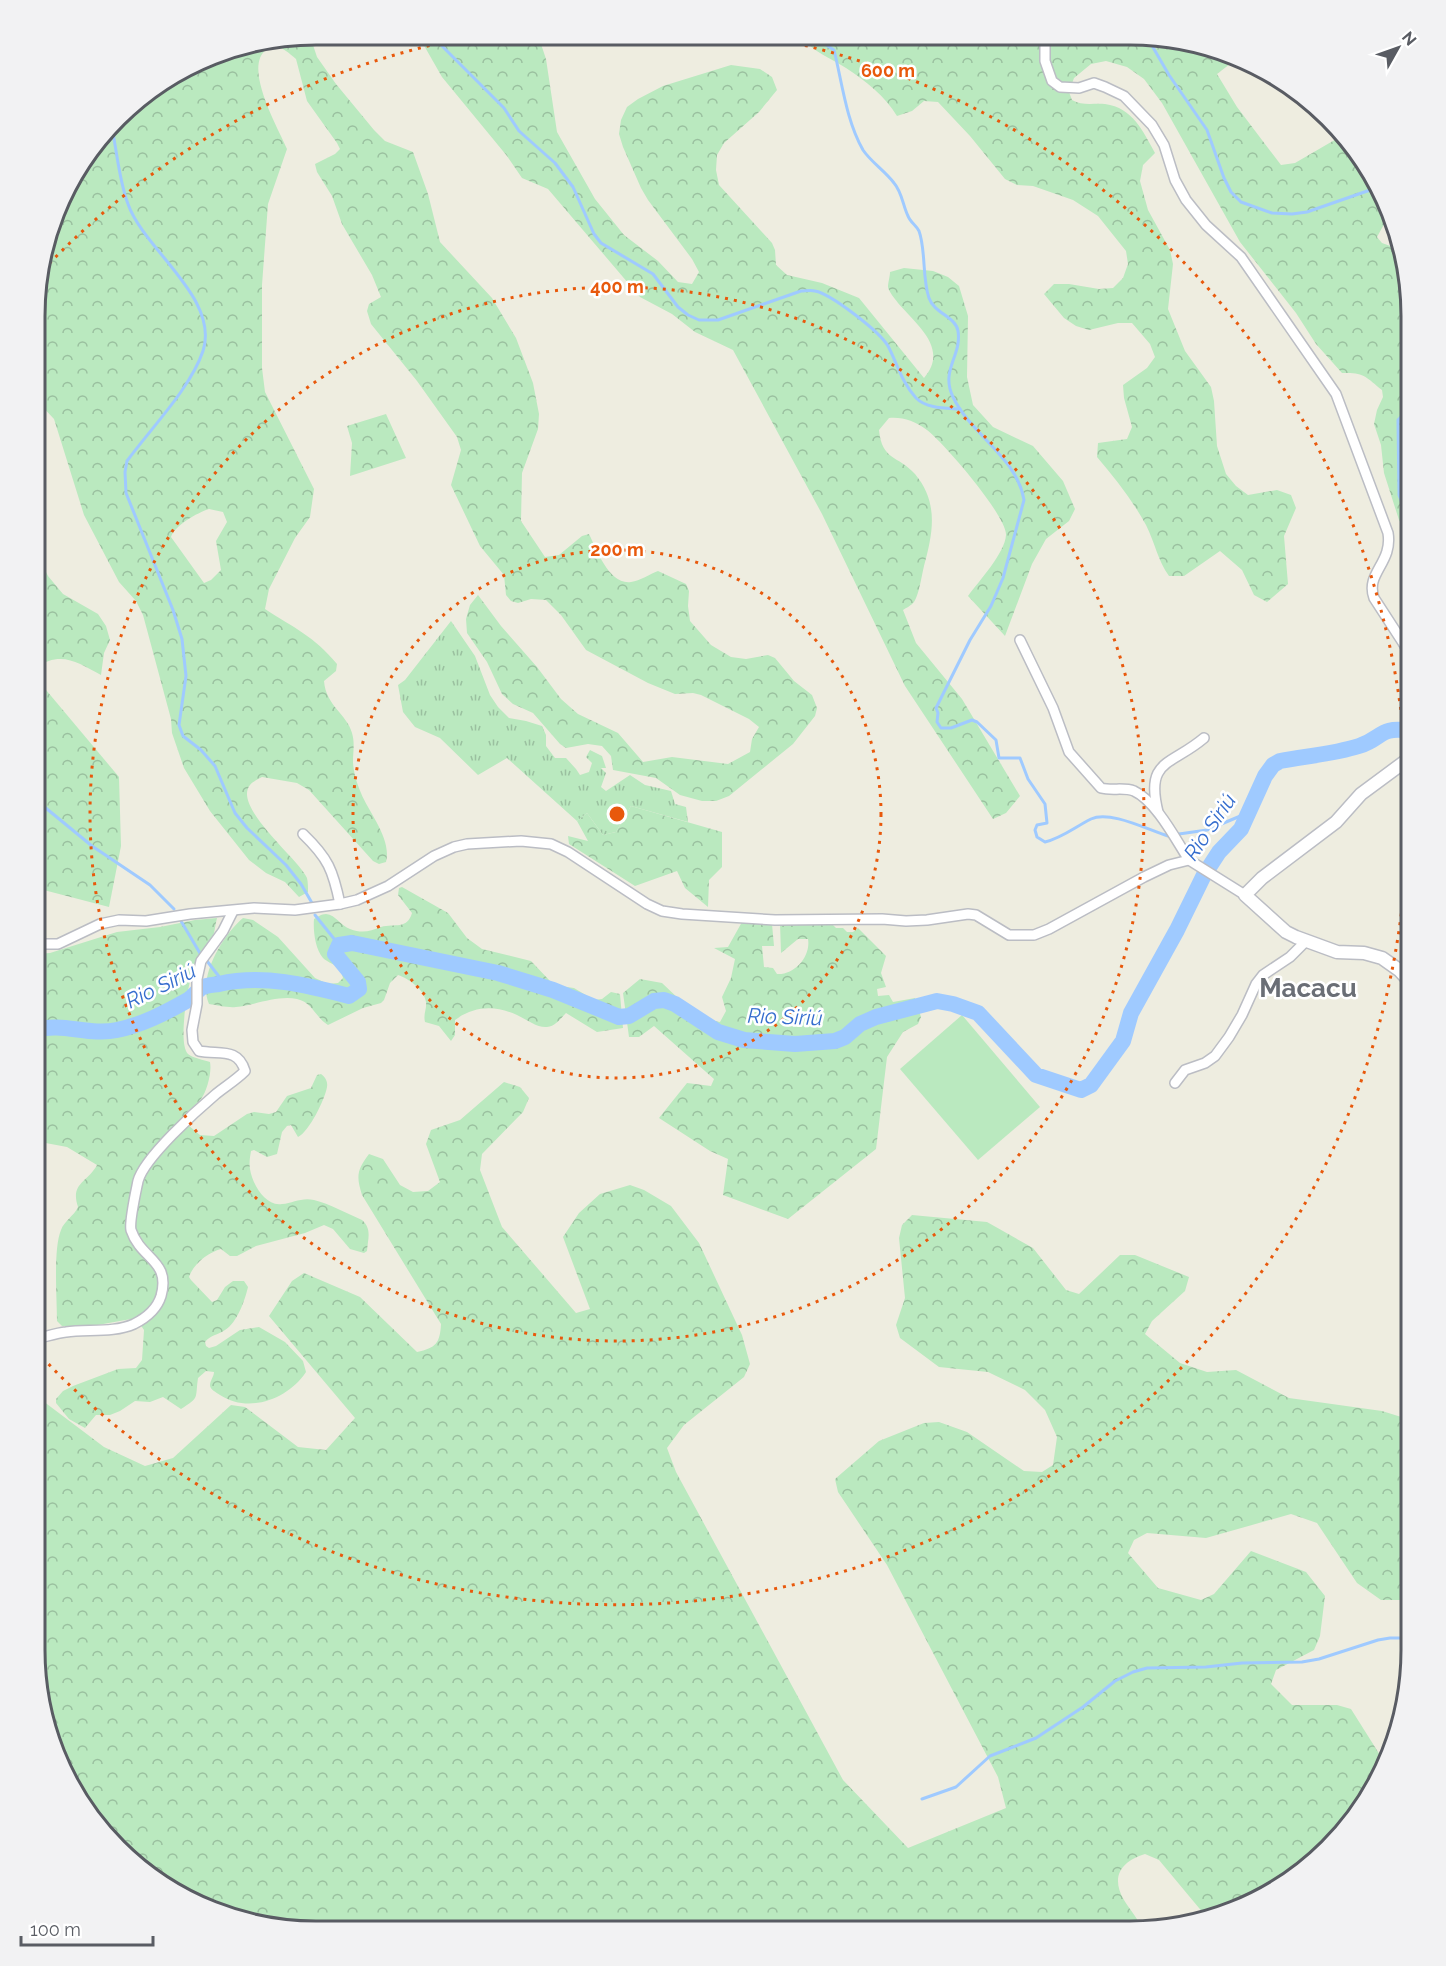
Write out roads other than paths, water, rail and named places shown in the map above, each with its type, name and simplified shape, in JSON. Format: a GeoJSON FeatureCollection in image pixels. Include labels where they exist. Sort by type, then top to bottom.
{"type":"FeatureCollection","features":[{"type":"Feature","properties":{"kind":"street"},"geometry":{"type":"LineString","coordinates":[[1045,45],[1045,61],[1052,81],[1060,87],[1079,88],[1094,83],[1105,87],[1124,96],[1152,125],[1164,144],[1175,180],[1186,200],[1206,225],[1241,257],[1335,394],[1388,533],[1388,554],[1372,582],[1371,589],[1374,598],[1401,640]]}},
{"type":"Feature","properties":{"kind":"street"},"geometry":{"type":"LineString","coordinates":[[1020,640],[1053,708],[1069,752],[1101,788],[1135,791],[1159,814],[1189,860],[1245,895],[1286,932],[1337,952],[1364,953],[1382,958],[1401,972]]}},
{"type":"Feature","properties":{"kind":"street"},"geometry":{"type":"LineString","coordinates":[[1159,814],[1153,793],[1158,771],[1204,738]]}},
{"type":"Feature","properties":{"kind":"street"},"geometry":{"type":"LineString","coordinates":[[1245,895],[1262,878],[1336,822],[1361,794],[1401,764]]}},
{"type":"Feature","properties":{"kind":"street"},"geometry":{"type":"LineString","coordinates":[[303,834],[317,847],[328,863],[340,904]]}},
{"type":"Feature","properties":{"kind":"street"},"geometry":{"type":"LineString","coordinates":[[45,944],[57,944],[100,924],[119,920],[146,921],[254,908],[295,910],[357,900],[388,886],[434,856],[467,844],[532,841],[551,844],[568,852],[647,904],[662,911],[775,920],[882,919],[906,921],[968,914],[976,915],[1010,935],[1021,936],[1034,935],[1049,929],[1144,877],[1182,860],[1189,860]]}},
{"type":"Feature","properties":{"kind":"street"},"geometry":{"type":"LineString","coordinates":[[45,1337],[66,1332],[104,1330],[132,1325],[158,1306],[164,1285],[163,1275],[155,1262],[144,1253],[130,1228],[130,1220],[138,1182],[145,1167],[217,1093],[236,1080],[244,1071],[242,1061],[236,1055],[200,1051],[193,1042],[192,1030],[201,962],[223,931],[233,911]]}},
{"type":"Feature","properties":{"kind":"street"},"geometry":{"type":"LineString","coordinates":[[1175,1083],[1185,1070],[1205,1063],[1215,1056],[1229,1037],[1256,984],[1263,975],[1290,957],[1306,941]]}},
{"type":"Feature","properties":{"kind":"waterway"},"geometry":{"type":"LineString","coordinates":[[441,45],[504,108],[519,131],[555,163],[573,187],[594,234],[601,243],[653,274],[678,307],[688,315],[699,320],[718,320],[801,291],[815,291],[843,306],[883,339],[907,386],[920,402],[931,406],[960,409]]}},
{"type":"Feature","properties":{"kind":"waterway"},"geometry":{"type":"LineString","coordinates":[[826,45],[834,50],[848,114],[857,138],[870,159],[897,187],[906,212],[919,231],[929,298],[935,308],[953,322],[958,331],[957,348],[949,379],[953,397],[961,411],[1012,471],[1020,485],[1024,500],[1003,578],[991,606],[970,640],[936,708],[937,722],[941,728],[951,728],[972,720],[977,722],[996,740],[999,758],[1020,758],[1028,779],[1045,804],[1047,823],[1037,825],[1035,830],[1037,837],[1045,842],[1099,817],[1129,822],[1168,836]]}},
{"type":"Feature","properties":{"kind":"waterway"},"geometry":{"type":"LineString","coordinates":[[1152,46],[1207,130],[1224,178],[1231,192],[1241,202],[1272,213],[1292,214],[1307,212],[1370,190]]}},
{"type":"Feature","properties":{"kind":"waterway"},"geometry":{"type":"LineString","coordinates":[[113,136],[120,176],[128,204],[149,239],[191,293],[201,312],[205,331],[203,351],[189,380],[127,461],[125,472],[126,493],[173,610],[182,639],[186,676],[179,725],[183,736],[201,750],[215,766],[235,813],[247,828],[286,865],[312,903]]}},
{"type":"Feature","properties":{"kind":"waterway"},"geometry":{"type":"LineString","coordinates":[[1401,417],[1398,420],[1401,500]]}},
{"type":"Feature","properties":{"kind":"waterway","name":"Rio Siriú"},"geometry":{"type":"LineString","coordinates":[[45,1028],[107,1031],[126,1028],[144,1022],[190,999],[203,987],[235,981],[285,982],[349,996],[359,989],[358,982],[335,954],[339,945],[352,943],[498,973],[553,990],[619,1017],[629,1016],[654,1001],[664,1000],[675,1004],[718,1032],[744,1040],[795,1044],[835,1041],[845,1037],[860,1024],[876,1017],[937,1001],[953,1004],[978,1013],[1036,1075],[1081,1090],[1091,1085],[1123,1041],[1131,1013],[1177,930],[1204,875],[1219,852],[1241,829],[1265,776],[1273,765],[1280,761],[1349,749],[1367,743],[1387,731],[1401,730]]}},
{"type":"Feature","properties":{"kind":"waterway"},"geometry":{"type":"LineString","coordinates":[[45,807],[92,846],[150,885],[174,909]]}},
{"type":"Feature","properties":{"kind":"waterway"},"geometry":{"type":"LineString","coordinates":[[1179,834],[1207,830],[1250,812]]}},
{"type":"Feature","properties":{"kind":"waterway"},"geometry":{"type":"LineString","coordinates":[[315,915],[339,945]]}},
{"type":"Feature","properties":{"kind":"waterway"},"geometry":{"type":"LineString","coordinates":[[181,921],[201,955]]}},
{"type":"Feature","properties":{"kind":"waterway"},"geometry":{"type":"LineString","coordinates":[[207,961],[224,983]]}},
{"type":"Feature","properties":{"kind":"waterway"},"geometry":{"type":"LineString","coordinates":[[922,1799],[956,1787],[990,1756],[1036,1738],[1083,1707],[1115,1681],[1133,1672],[1147,1668],[1302,1662],[1319,1659],[1378,1640],[1401,1638]]}},
{"type":"Feature","properties":{"kind":"district","name":"Macacu"},"geometry":{"type":"Point","coordinates":[1308,988]}}]}
